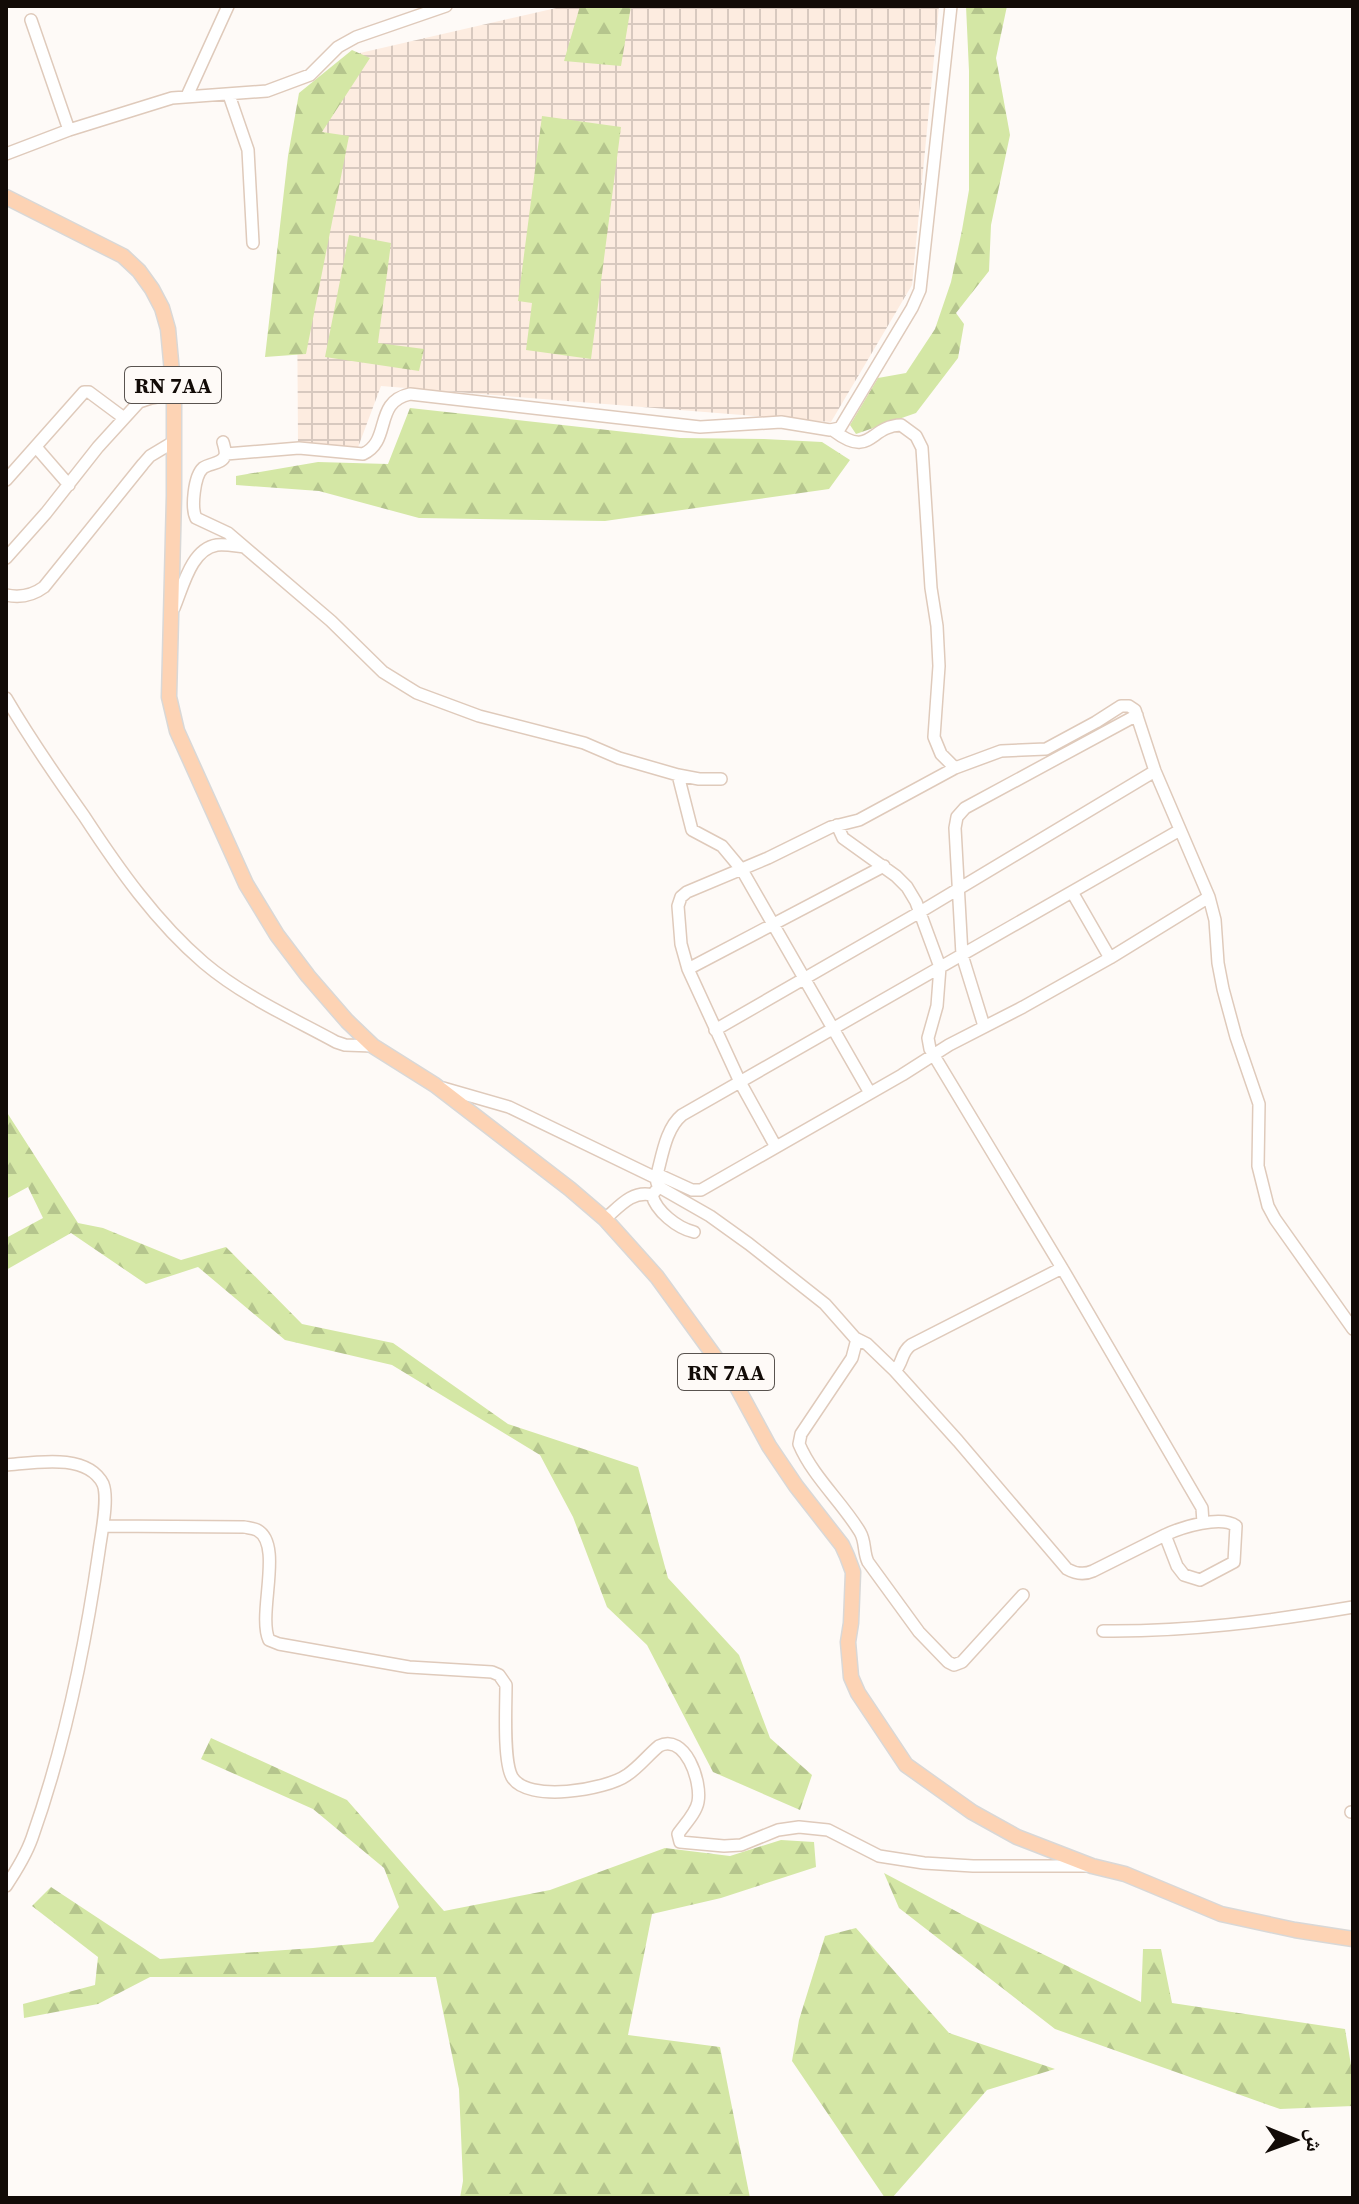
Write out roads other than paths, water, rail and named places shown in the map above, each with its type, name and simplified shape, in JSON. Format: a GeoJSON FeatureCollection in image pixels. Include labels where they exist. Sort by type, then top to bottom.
{"type":"FeatureCollection","features":[{"type":"Feature","properties":{"kind":"main road","name":"RN 7AA"},"geometry":{"type":"LineString","coordinates":[[6,197],[123,256],[152,289],[165,319],[174,394],[175,441],[169,697],[177,731],[246,884],[277,935],[308,976],[373,1046],[435,1085],[570,1189],[605,1219],[657,1277],[737,1387],[769,1446],[796,1486],[842,1545],[853,1572],[848,1642],[851,1677],[858,1693],[906,1765],[972,1812],[1017,1837],[1092,1866],[1125,1874],[1221,1914],[1353,1939]]}},
{"type":"Feature","properties":{"kind":"street"},"geometry":{"type":"LineString","coordinates":[[187,96],[228,6]]}},
{"type":"Feature","properties":{"kind":"street"},"geometry":{"type":"LineString","coordinates":[[6,154],[145,105],[187,96],[267,91],[288,84],[310,75],[338,47],[356,37],[446,6]]}},
{"type":"Feature","properties":{"kind":"street"},"geometry":{"type":"LineString","coordinates":[[834,431],[840,428],[920,290],[951,6]]}},
{"type":"Feature","properties":{"kind":"street"},"geometry":{"type":"LineString","coordinates":[[31,20],[69,130]]}},
{"type":"Feature","properties":{"kind":"street"},"geometry":{"type":"LineString","coordinates":[[229,95],[248,150],[253,243]]}},
{"type":"Feature","properties":{"kind":"street"},"geometry":{"type":"LineString","coordinates":[[6,480],[84,392],[89,392],[124,418]]}},
{"type":"Feature","properties":{"kind":"street"},"geometry":{"type":"LineString","coordinates":[[6,558],[139,402],[174,394]]}},
{"type":"Feature","properties":{"kind":"street"},"geometry":{"type":"LineString","coordinates":[[721,779],[678,775],[619,758],[584,743],[479,716],[417,693],[383,672],[331,621],[245,547],[220,528],[199,520],[193,511],[199,474],[205,467],[223,459],[224,448],[299,448],[363,454],[375,445],[392,403],[410,394],[700,427],[781,422],[834,431],[846,440],[857,443],[891,426],[901,425],[916,436],[922,448],[939,666],[934,737],[941,754],[955,768]]}},
{"type":"Feature","properties":{"kind":"street"},"geometry":{"type":"LineString","coordinates":[[6,595],[25,596],[37,593],[44,587],[150,456],[175,441]]}},
{"type":"Feature","properties":{"kind":"street"},"geometry":{"type":"LineString","coordinates":[[36,447],[69,485]]}},
{"type":"Feature","properties":{"kind":"street"},"geometry":{"type":"LineString","coordinates":[[171,616],[200,553],[216,545],[245,547]]}},
{"type":"Feature","properties":{"kind":"street"},"geometry":{"type":"LineString","coordinates":[[6,698],[117,865],[166,925],[203,963],[258,999],[336,1042],[373,1046]]}},
{"type":"Feature","properties":{"kind":"street"},"geometry":{"type":"LineString","coordinates":[[776,1147],[740,1082],[688,969],[679,927],[679,901],[687,892],[837,825],[859,820],[955,768],[1001,751],[1038,750],[1054,746],[1121,706],[1132,707],[1155,771],[1209,897],[1215,920],[1220,976],[1229,1014],[1259,1104],[1258,1166],[1263,1192],[1275,1219],[1353,1329]]}},
{"type":"Feature","properties":{"kind":"street"},"geometry":{"type":"LineString","coordinates":[[984,1026],[962,955],[957,817],[962,811],[1137,715]]}},
{"type":"Feature","properties":{"kind":"street"},"geometry":{"type":"LineString","coordinates":[[715,1030],[1155,771]]}},
{"type":"Feature","properties":{"kind":"street"},"geometry":{"type":"LineString","coordinates":[[678,775],[692,830],[722,846],[742,870],[870,1093]]}},
{"type":"Feature","properties":{"kind":"street"},"geometry":{"type":"LineString","coordinates":[[837,825],[843,838],[884,866],[907,887],[920,912],[940,967],[937,1006],[928,1038],[933,1055],[1202,1508],[1203,1523]]}},
{"type":"Feature","properties":{"kind":"street"},"geometry":{"type":"LineString","coordinates":[[694,1232],[675,1223],[653,1201],[670,1130],[678,1118],[1180,830]]}},
{"type":"Feature","properties":{"kind":"street"},"geometry":{"type":"LineString","coordinates":[[688,969],[884,866]]}},
{"type":"Feature","properties":{"kind":"street"},"geometry":{"type":"LineString","coordinates":[[1072,892],[1110,958]]}},
{"type":"Feature","properties":{"kind":"street"},"geometry":{"type":"LineString","coordinates":[[605,1219],[632,1196],[656,1183],[701,1190],[984,1026],[1110,958],[1209,897]]}},
{"type":"Feature","properties":{"kind":"street"},"geometry":{"type":"LineString","coordinates":[[435,1085],[509,1107],[656,1183],[749,1244],[825,1304],[857,1339],[867,1344],[895,1371],[1067,1569],[1088,1573],[1165,1535],[1203,1523],[1235,1524],[1234,1562],[1202,1580],[1194,1579],[1180,1571],[1165,1535]]}},
{"type":"Feature","properties":{"kind":"street"},"geometry":{"type":"LineString","coordinates":[[895,1371],[911,1345],[1062,1268]]}},
{"type":"Feature","properties":{"kind":"street"},"geometry":{"type":"LineString","coordinates":[[857,1339],[852,1358],[799,1441],[812,1467],[862,1535],[868,1562],[919,1632],[954,1665],[962,1662],[1023,1595]]}},
{"type":"Feature","properties":{"kind":"street"},"geometry":{"type":"LineString","coordinates":[[6,1465],[47,1460],[75,1465],[92,1472],[103,1484],[105,1496],[88,1626],[61,1739],[31,1840],[6,1886]]}},
{"type":"Feature","properties":{"kind":"street"},"geometry":{"type":"LineString","coordinates":[[103,1526],[244,1527],[258,1530],[266,1538],[270,1551],[265,1625],[269,1640],[409,1667],[499,1675],[506,1685],[508,1765],[513,1778],[523,1787],[545,1792],[603,1787],[627,1775],[659,1746],[673,1743],[685,1753],[698,1781],[699,1792],[698,1805],[678,1834],[680,1842],[741,1845],[778,1830],[799,1827],[828,1830],[879,1856],[924,1863],[1092,1866]]}},
{"type":"Feature","properties":{"kind":"street"},"geometry":{"type":"LineString","coordinates":[[847,1556],[864,1551]]}},
{"type":"Feature","properties":{"kind":"street"},"geometry":{"type":"LineString","coordinates":[[1103,1631],[1155,1632],[1353,1607]]}}]}
